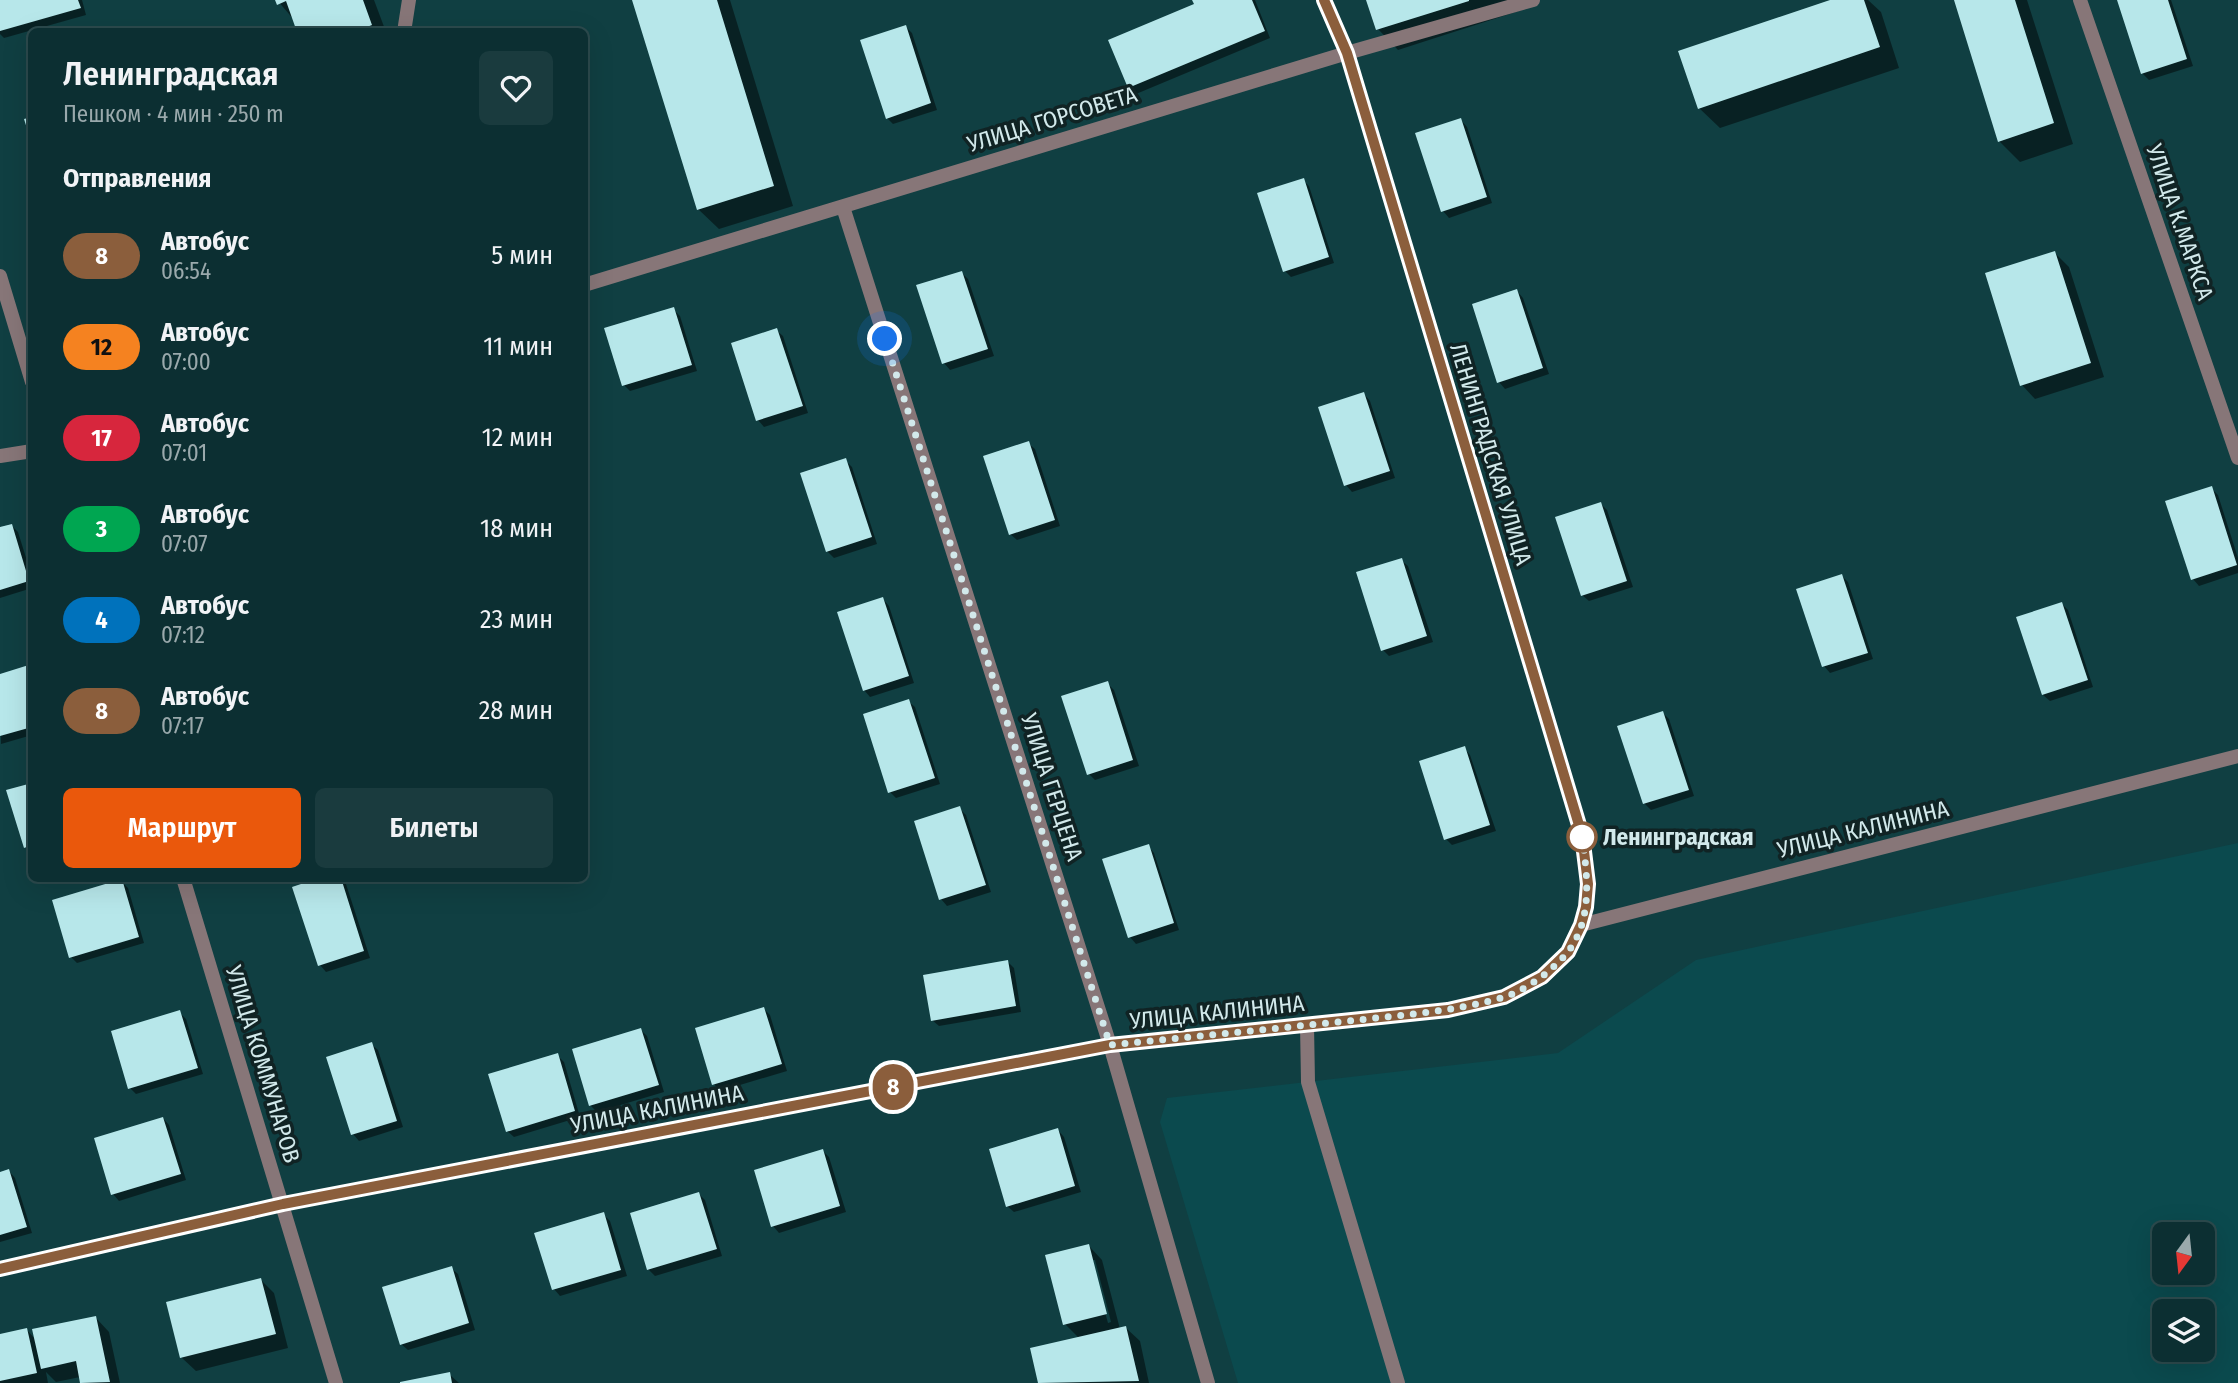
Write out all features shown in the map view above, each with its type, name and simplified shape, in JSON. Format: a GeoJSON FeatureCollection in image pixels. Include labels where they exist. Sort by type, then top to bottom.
{"type":"FeatureCollection","features":[{"type":"Feature","properties":{"kind":"street"},"geometry":{"type":"LineString","coordinates":[[405,28],[409,0]]}},
{"type":"Feature","properties":{"kind":"street","name":"ЛЕНИНГРАДСКАЯ УЛИЦА"},"geometry":{"type":"LineString","coordinates":[[1324,0],[1347,53],[1582,835],[1588,884],[1581,925]]}},
{"type":"Feature","properties":{"kind":"street","name":"УЛИЦА ГОРСОВЕТА"},"geometry":{"type":"LineString","coordinates":[[588,284],[1347,53],[1533,0]]}},
{"type":"Feature","properties":{"kind":"street","name":"УЛИЦА К.МАРКСА"},"geometry":{"type":"LineString","coordinates":[[2080,0],[2238,458]]}},
{"type":"Feature","properties":{"kind":"street","name":"УЛИЦА ГЕРЦЕНА"},"geometry":{"type":"LineString","coordinates":[[843,206],[1110,1045],[1208,1383]]}},
{"type":"Feature","properties":{"kind":"street"},"geometry":{"type":"LineString","coordinates":[[0,276],[28,369]]}},
{"type":"Feature","properties":{"kind":"street"},"geometry":{"type":"LineString","coordinates":[[0,456],[28,452]]}},
{"type":"Feature","properties":{"kind":"street","name":"УЛИЦА КАЛИНИНА"},"geometry":{"type":"LineString","coordinates":[[0,1269],[283,1204],[1110,1045],[1448,1010],[1504,997],[1542,977],[1568,952],[1581,925],[2238,756]]}},
{"type":"Feature","properties":{"kind":"street","name":"УЛИЦА КОММУНАРОВ"},"geometry":{"type":"LineString","coordinates":[[184,882],[336,1383]]}},
{"type":"Feature","properties":{"kind":"street"},"geometry":{"type":"LineString","coordinates":[[1307,1025],[1308,1082],[1398,1383]]}},
{"type":"Feature","properties":{"kind":"shaded area"},"geometry":{"type":"Polygon","coordinates":[[[2238,843],[2238,1383],[1238,1383],[1160,1122],[1167,1098],[1558,1053],[1696,960],[2238,843]]]}},
{"type":"Feature","properties":{"kind":"building"},"geometry":{"type":"Polygon","coordinates":[[[0,0],[78,0],[81,8],[0,31],[0,0]]]}},
{"type":"Feature","properties":{"kind":"building"},"geometry":{"type":"Polygon","coordinates":[[[275,0],[363,0],[372,25],[364,28],[296,28],[286,1],[277,5],[275,0]]]}},
{"type":"Feature","properties":{"kind":"building"},"geometry":{"type":"Polygon","coordinates":[[[632,0],[717,0],[774,186],[697,210],[632,0]]]}},
{"type":"Feature","properties":{"kind":"building"},"geometry":{"type":"Polygon","coordinates":[[[1192,0],[1252,0],[1265,31],[1128,88],[1108,40],[1194,4],[1192,0]]]}},
{"type":"Feature","properties":{"kind":"building"},"geometry":{"type":"Polygon","coordinates":[[[1366,0],[1469,0],[1469,1],[1376,30],[1366,0]]]}},
{"type":"Feature","properties":{"kind":"building"},"geometry":{"type":"Polygon","coordinates":[[[1830,0],[1864,0],[1880,47],[1698,109],[1678,51],[1830,0]]]}},
{"type":"Feature","properties":{"kind":"building"},"geometry":{"type":"Polygon","coordinates":[[[1954,0],[2015,0],[2054,123],[1998,142],[1954,0]]]}},
{"type":"Feature","properties":{"kind":"building"},"geometry":{"type":"Polygon","coordinates":[[[2117,0],[2168,0],[2187,59],[2141,74],[2117,0]]]}},
{"type":"Feature","properties":{"kind":"building"},"geometry":{"type":"Polygon","coordinates":[[[906,25],[931,103],[886,119],[860,40],[906,25]]]}},
{"type":"Feature","properties":{"kind":"building"},"geometry":{"type":"Polygon","coordinates":[[[1461,118],[1487,197],[1441,212],[1415,133],[1461,118]]]}},
{"type":"Feature","properties":{"kind":"building"},"geometry":{"type":"Polygon","coordinates":[[[1304,178],[1329,257],[1283,272],[1257,193],[1304,178]]]}},
{"type":"Feature","properties":{"kind":"building"},"geometry":{"type":"Polygon","coordinates":[[[2055,251],[2091,363],[2020,386],[1985,273],[2055,251]]]}},
{"type":"Feature","properties":{"kind":"building"},"geometry":{"type":"Polygon","coordinates":[[[962,271],[988,349],[942,364],[916,285],[962,271]]]}},
{"type":"Feature","properties":{"kind":"building"},"geometry":{"type":"Polygon","coordinates":[[[1517,289],[1543,368],[1497,383],[1472,304],[1517,289]]]}},
{"type":"Feature","properties":{"kind":"building"},"geometry":{"type":"Polygon","coordinates":[[[674,307],[692,365],[622,386],[604,328],[674,307]]]}},
{"type":"Feature","properties":{"kind":"building"},"geometry":{"type":"Polygon","coordinates":[[[777,328],[803,406],[756,421],[731,343],[777,328]]]}},
{"type":"Feature","properties":{"kind":"building"},"geometry":{"type":"Polygon","coordinates":[[[1364,392],[1390,471],[1344,486],[1318,407],[1364,392]]]}},
{"type":"Feature","properties":{"kind":"building"},"geometry":{"type":"Polygon","coordinates":[[[1029,441],[1055,520],[1009,535],[983,456],[1029,441]]]}},
{"type":"Feature","properties":{"kind":"building"},"geometry":{"type":"Polygon","coordinates":[[[846,458],[872,537],[826,552],[800,473],[846,458]]]}},
{"type":"Feature","properties":{"kind":"building"},"geometry":{"type":"Polygon","coordinates":[[[2212,486],[2237,565],[2191,580],[2165,501],[2212,486]]]}},
{"type":"Feature","properties":{"kind":"building"},"geometry":{"type":"Polygon","coordinates":[[[1601,502],[1627,581],[1581,596],[1555,517],[1601,502]]]}},
{"type":"Feature","properties":{"kind":"building"},"geometry":{"type":"Polygon","coordinates":[[[12,524],[28,581],[0,590],[0,527],[12,524]]]}},
{"type":"Feature","properties":{"kind":"building"},"geometry":{"type":"Polygon","coordinates":[[[1402,558],[1427,636],[1381,651],[1356,572],[1402,558]]]}},
{"type":"Feature","properties":{"kind":"building"},"geometry":{"type":"Polygon","coordinates":[[[1842,574],[1868,653],[1822,667],[1796,589],[1842,574]]]}},
{"type":"Feature","properties":{"kind":"building"},"geometry":{"type":"Polygon","coordinates":[[[883,597],[909,676],[863,691],[837,612],[883,597]]]}},
{"type":"Feature","properties":{"kind":"building"},"geometry":{"type":"Polygon","coordinates":[[[2062,602],[2088,680],[2042,695],[2016,617],[2062,602]]]}},
{"type":"Feature","properties":{"kind":"building"},"geometry":{"type":"Polygon","coordinates":[[[28,665],[28,728],[0,736],[0,674],[28,665]]]}},
{"type":"Feature","properties":{"kind":"building"},"geometry":{"type":"Polygon","coordinates":[[[1108,681],[1133,760],[1087,775],[1061,696],[1108,681]]]}},
{"type":"Feature","properties":{"kind":"building"},"geometry":{"type":"Polygon","coordinates":[[[909,699],[935,778],[888,793],[863,714],[909,699]]]}},
{"type":"Feature","properties":{"kind":"building"},"geometry":{"type":"Polygon","coordinates":[[[1663,711],[1689,790],[1643,804],[1617,726],[1663,711]]]}},
{"type":"Feature","properties":{"kind":"building"},"geometry":{"type":"Polygon","coordinates":[[[1465,746],[1490,825],[1444,840],[1419,761],[1465,746]]]}},
{"type":"Feature","properties":{"kind":"building"},"geometry":{"type":"Polygon","coordinates":[[[28,784],[28,846],[24,848],[6,790],[28,784]]]}},
{"type":"Feature","properties":{"kind":"building"},"geometry":{"type":"Polygon","coordinates":[[[960,806],[986,885],[939,900],[914,821],[960,806]]]}},
{"type":"Feature","properties":{"kind":"building"},"geometry":{"type":"Polygon","coordinates":[[[1149,844],[1174,923],[1128,938],[1102,859],[1149,844]]]}},
{"type":"Feature","properties":{"kind":"building"},"geometry":{"type":"Polygon","coordinates":[[[112,882],[123,882],[139,937],[69,958],[52,900],[112,882]]]}},
{"type":"Feature","properties":{"kind":"building"},"geometry":{"type":"Polygon","coordinates":[[[307,882],[342,882],[364,951],[318,966],[292,887],[307,882]]]}},
{"type":"Feature","properties":{"kind":"building"},"geometry":{"type":"Polygon","coordinates":[[[1008,960],[1016,1006],[931,1021],[923,975],[1008,960]]]}},
{"type":"Feature","properties":{"kind":"building"},"geometry":{"type":"Polygon","coordinates":[[[764,1007],[782,1064],[712,1085],[695,1028],[764,1007]]]}},
{"type":"Feature","properties":{"kind":"building"},"geometry":{"type":"Polygon","coordinates":[[[180,1010],[198,1068],[128,1089],[111,1031],[180,1010]]]}},
{"type":"Feature","properties":{"kind":"building"},"geometry":{"type":"Polygon","coordinates":[[[641,1028],[659,1085],[589,1106],[572,1049],[641,1028]]]}},
{"type":"Feature","properties":{"kind":"building"},"geometry":{"type":"Polygon","coordinates":[[[372,1042],[397,1121],[351,1135],[326,1057],[372,1042]]]}},
{"type":"Feature","properties":{"kind":"building"},"geometry":{"type":"Polygon","coordinates":[[[558,1053],[575,1111],[506,1132],[488,1074],[558,1053]]]}},
{"type":"Feature","properties":{"kind":"building"},"geometry":{"type":"Polygon","coordinates":[[[163,1117],[181,1174],[111,1195],[94,1138],[163,1117]]]}},
{"type":"Feature","properties":{"kind":"building"},"geometry":{"type":"Polygon","coordinates":[[[1058,1128],[1075,1186],[1006,1207],[989,1149],[1058,1128]]]}},
{"type":"Feature","properties":{"kind":"building"},"geometry":{"type":"Polygon","coordinates":[[[823,1149],[840,1206],[771,1227],[754,1170],[823,1149]]]}},
{"type":"Feature","properties":{"kind":"building"},"geometry":{"type":"Polygon","coordinates":[[[9,1169],[27,1227],[0,1235],[0,1172],[9,1169]]]}},
{"type":"Feature","properties":{"kind":"building"},"geometry":{"type":"Polygon","coordinates":[[[699,1192],[717,1249],[647,1270],[630,1213],[699,1192]]]}},
{"type":"Feature","properties":{"kind":"building"},"geometry":{"type":"Polygon","coordinates":[[[604,1212],[621,1270],[552,1290],[534,1233],[604,1212]]]}},
{"type":"Feature","properties":{"kind":"building"},"geometry":{"type":"Polygon","coordinates":[[[1089,1244],[1107,1314],[1063,1325],[1045,1255],[1089,1244]]]}},
{"type":"Feature","properties":{"kind":"building"},"geometry":{"type":"Polygon","coordinates":[[[452,1266],[469,1323],[400,1345],[382,1287],[452,1266]]]}},
{"type":"Feature","properties":{"kind":"building"},"geometry":{"type":"Polygon","coordinates":[[[261,1278],[276,1334],[180,1358],[166,1302],[261,1278]]]}},
{"type":"Feature","properties":{"kind":"building"},"geometry":{"type":"Polygon","coordinates":[[[96,1316],[110,1382],[80,1383],[76,1361],[41,1369],[32,1329],[96,1316]]]}},
{"type":"Feature","properties":{"kind":"building"},"geometry":{"type":"Polygon","coordinates":[[[1126,1326],[1139,1381],[1038,1383],[1030,1348],[1126,1326]]]}},
{"type":"Feature","properties":{"kind":"building"},"geometry":{"type":"Polygon","coordinates":[[[27,1328],[37,1373],[0,1381],[0,1334],[27,1328]]]}},
{"type":"Feature","properties":{"kind":"building"},"geometry":{"type":"Polygon","coordinates":[[[450,1372],[452,1383],[400,1383],[400,1382],[450,1372]]]}},
{"type":"Feature","properties":{"kind":"bus line","name":"8"},"geometry":{"type":"LineString","coordinates":[[0,1269],[283,1204],[1110,1045],[1448,1010],[1504,997],[1542,977],[1568,952],[1581,925],[1588,884],[1582,835],[1347,53],[1324,0]]}},
{"type":"Feature","properties":{"kind":"place","name":"Ленинградская"},"geometry":{"type":"Point","coordinates":[1582,837]}},
{"type":"Feature","properties":{"kind":"route"},"geometry":{"type":"LineString","coordinates":[[885,339],[1110,1045],[1448,1010],[1504,997],[1542,977],[1568,952],[1586,907],[1588,884],[1582,837]]}}]}
